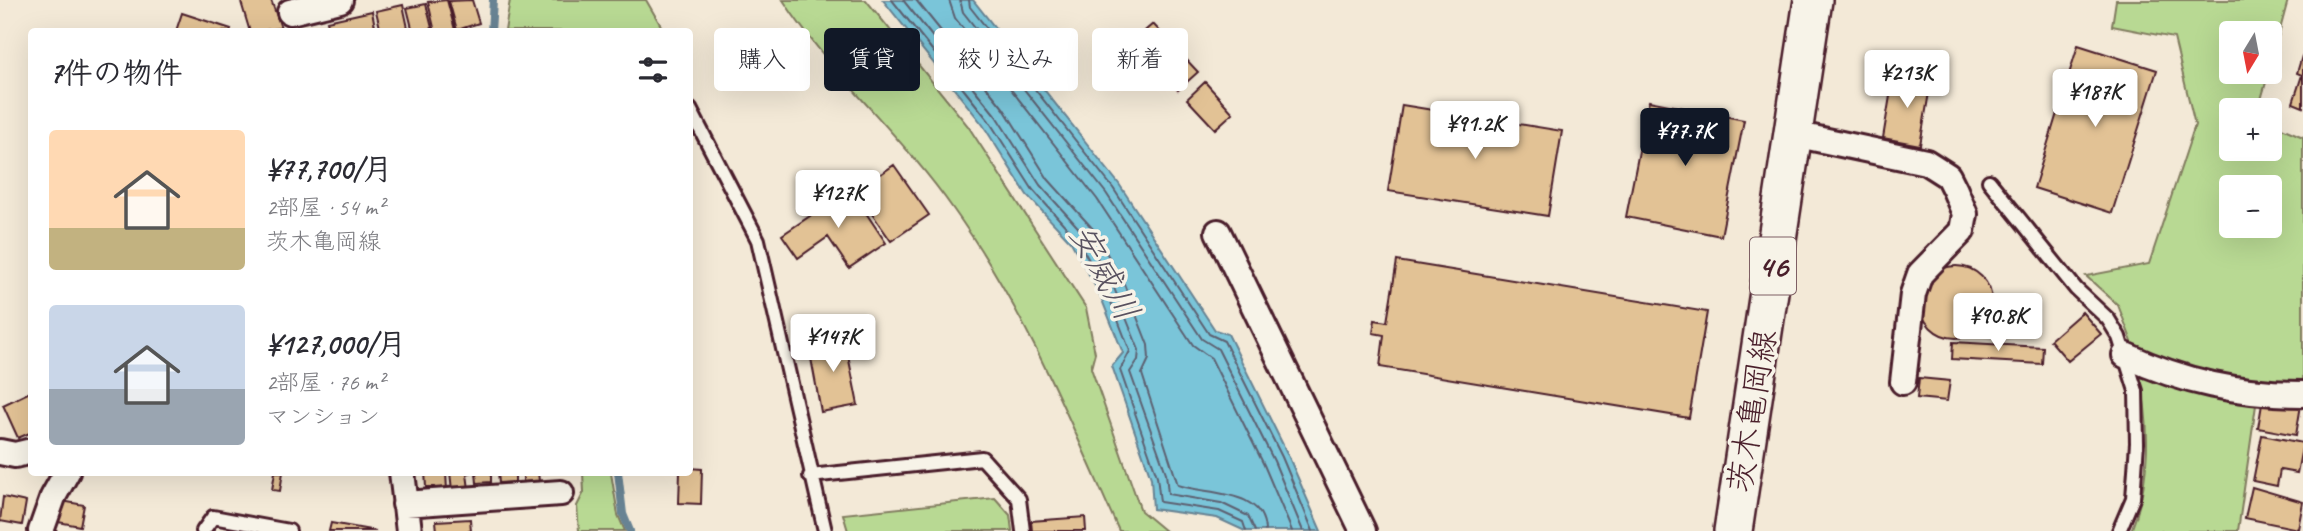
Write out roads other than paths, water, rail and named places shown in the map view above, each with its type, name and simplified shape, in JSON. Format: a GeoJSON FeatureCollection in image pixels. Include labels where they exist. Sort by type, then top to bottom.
{"type":"FeatureCollection","features":[{"type":"Feature","properties":{"kind":"main road","name":"茨木亀岡線"},"geometry":{"type":"LineString","coordinates":[[1732,531],[1813,0]]}},
{"type":"Feature","properties":{"kind":"street"},"geometry":{"type":"LineString","coordinates":[[290,14],[340,0]]}},
{"type":"Feature","properties":{"kind":"street"},"geometry":{"type":"LineString","coordinates":[[1794,134],[1926,162],[1948,176],[1955,190],[1965,214],[1962,231],[1920,274],[1913,294],[1903,382]]}},
{"type":"Feature","properties":{"kind":"street"},"geometry":{"type":"LineString","coordinates":[[1218,232],[1363,531]]}},
{"type":"Feature","properties":{"kind":"street"},"geometry":{"type":"LineString","coordinates":[[2125,355],[2157,370],[2209,386],[2257,394],[2303,394]]}},
{"type":"Feature","properties":{"kind":"street"},"geometry":{"type":"LineString","coordinates":[[0,452],[15,455],[28,452]]}},
{"type":"Feature","properties":{"kind":"street"},"geometry":{"type":"LineString","coordinates":[[41,531],[53,497],[65,476]]}},
{"type":"Feature","properties":{"kind":"street"},"geometry":{"type":"LineString","coordinates":[[402,476],[409,531]]}},
{"type":"Feature","properties":{"kind":"street"},"geometry":{"type":"LineString","coordinates":[[405,504],[561,494]]}},
{"type":"Feature","properties":{"kind":"lane"},"geometry":{"type":"LineString","coordinates":[[693,115],[758,240],[810,476],[825,531]]}},
{"type":"Feature","properties":{"kind":"lane"},"geometry":{"type":"LineString","coordinates":[[1989,181],[2076,289],[2108,318],[2125,355],[2136,391],[2137,443],[2133,498],[2119,531]]}},
{"type":"Feature","properties":{"kind":"lane"},"geometry":{"type":"LineString","coordinates":[[810,476],[982,458],[1019,499],[1023,531]]}},
{"type":"Feature","properties":{"kind":"lane"},"geometry":{"type":"LineString","coordinates":[[203,531],[213,517],[289,531]]}},
{"type":"Feature","properties":{"kind":"water"},"geometry":{"type":"Polygon","coordinates":[[[883,0],[973,0],[995,28],[934,28],[934,64],[920,46],[920,28],[905,28],[883,0]]]}},
{"type":"Feature","properties":{"kind":"water","name":"安威川"},"geometry":{"type":"Polygon","coordinates":[[[956,91],[1045,91],[1119,184],[1215,330],[1228,334],[1288,455],[1321,531],[1245,531],[1217,518],[1153,509],[1151,478],[1112,366],[1123,353],[1100,295],[1071,242],[1027,195],[983,125],[956,91]]]}},
{"type":"Feature","properties":{"kind":"waterway"},"geometry":{"type":"LineString","coordinates":[[491,28],[493,0]]}},
{"type":"Feature","properties":{"kind":"waterway"},"geometry":{"type":"LineString","coordinates":[[618,476],[623,514],[630,531]]}}]}
